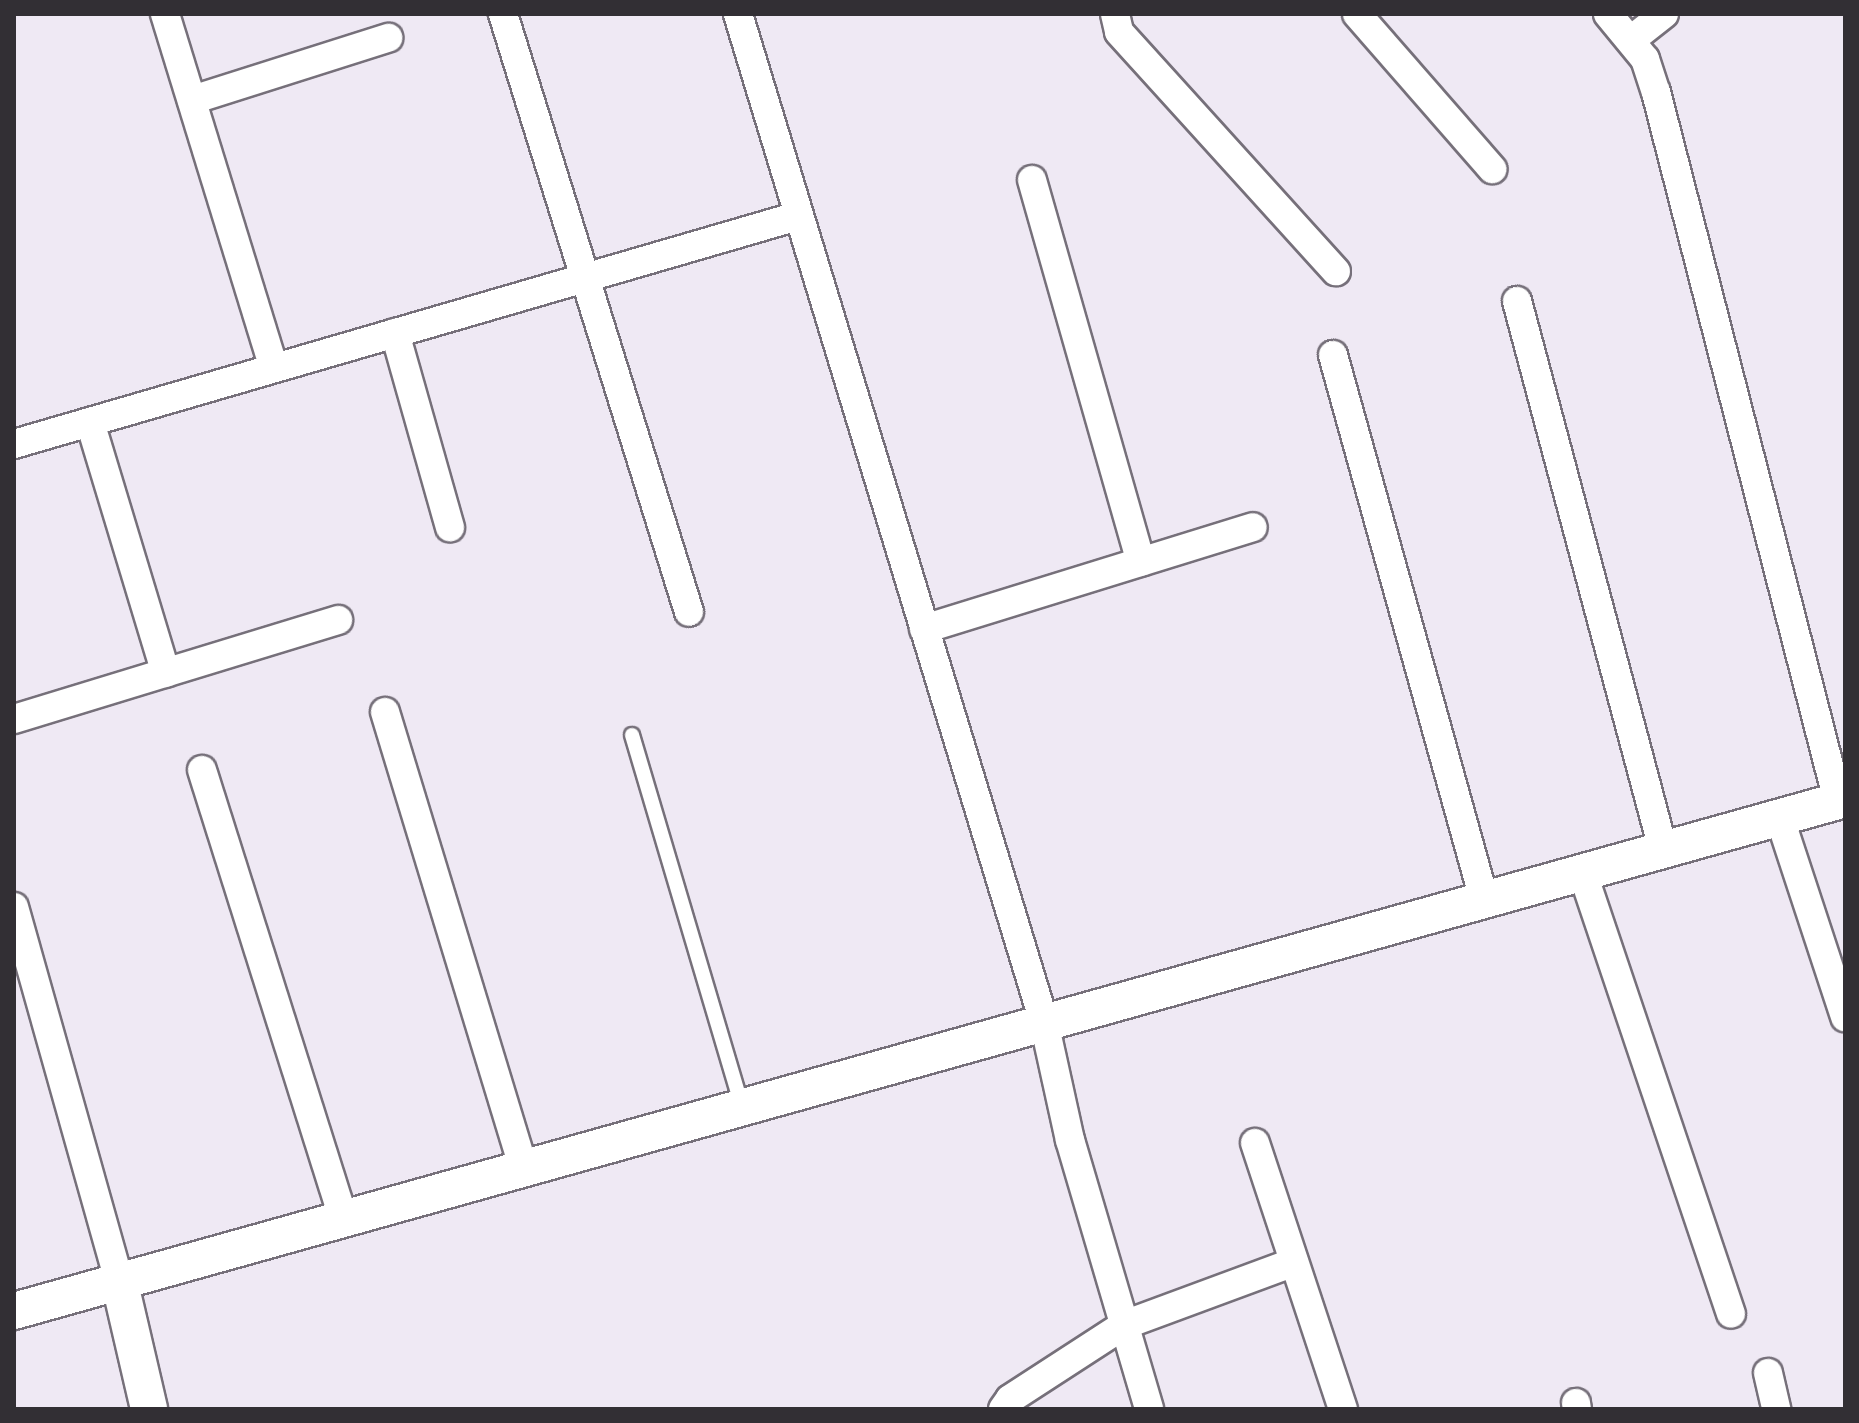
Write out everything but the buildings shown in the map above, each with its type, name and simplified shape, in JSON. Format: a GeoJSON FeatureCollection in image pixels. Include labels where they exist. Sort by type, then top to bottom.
{"type":"FeatureCollection","features":[{"type":"Feature","properties":{"kind":"street"},"geometry":{"type":"LineString","coordinates":[[165,14],[274,368]]}},
{"type":"Feature","properties":{"kind":"street"},"geometry":{"type":"LineString","coordinates":[[503,14],[689,612]]}},
{"type":"Feature","properties":{"kind":"street"},"geometry":{"type":"LineString","coordinates":[[738,14],[1044,1022],[1070,1140],[1149,1409]]}},
{"type":"Feature","properties":{"kind":"street"},"geometry":{"type":"LineString","coordinates":[[1115,14],[1119,32],[1336,271]]}},
{"type":"Feature","properties":{"kind":"street"},"geometry":{"type":"LineString","coordinates":[[1357,14],[1492,169]]}},
{"type":"Feature","properties":{"kind":"street"},"geometry":{"type":"LineString","coordinates":[[14,1311],[120,1284],[1842,800],[1656,92],[1645,59],[1608,14]]}},
{"type":"Feature","properties":{"kind":"street"},"geometry":{"type":"LineString","coordinates":[[1631,40],[1664,14]]}},
{"type":"Feature","properties":{"kind":"street"},"geometry":{"type":"LineString","coordinates":[[192,100],[388,38]]}},
{"type":"Feature","properties":{"kind":"street"},"geometry":{"type":"LineString","coordinates":[[1032,180],[1141,562]]}},
{"type":"Feature","properties":{"kind":"street"},"geometry":{"type":"LineString","coordinates":[[14,444],[798,216]]}},
{"type":"Feature","properties":{"kind":"street"},"geometry":{"type":"LineString","coordinates":[[1517,301],[1663,849]]}},
{"type":"Feature","properties":{"kind":"street"},"geometry":{"type":"LineString","coordinates":[[395,333],[450,527]]}},
{"type":"Feature","properties":{"kind":"street"},"geometry":{"type":"LineString","coordinates":[[1333,355],[1484,899]]}},
{"type":"Feature","properties":{"kind":"street"},"geometry":{"type":"LineString","coordinates":[[90,422],[166,673]]}},
{"type":"Feature","properties":{"kind":"street"},"geometry":{"type":"LineString","coordinates":[[924,629],[1253,527]]}},
{"type":"Feature","properties":{"kind":"street"},"geometry":{"type":"LineString","coordinates":[[14,719],[338,620]]}},
{"type":"Feature","properties":{"kind":"street"},"geometry":{"type":"LineString","coordinates":[[385,712],[524,1170]]}},
{"type":"Feature","properties":{"kind":"street"},"geometry":{"type":"LineString","coordinates":[[202,770],[344,1221]]}},
{"type":"Feature","properties":{"kind":"street"},"geometry":{"type":"LineString","coordinates":[[1779,816],[1845,1017]]}},
{"type":"Feature","properties":{"kind":"street"},"geometry":{"type":"LineString","coordinates":[[1582,871],[1731,1314]]}},
{"type":"Feature","properties":{"kind":"street"},"geometry":{"type":"LineString","coordinates":[[14,907],[120,1284],[149,1409]]}},
{"type":"Feature","properties":{"kind":"street"},"geometry":{"type":"LineString","coordinates":[[1255,1143],[1343,1409]]}},
{"type":"Feature","properties":{"kind":"street"},"geometry":{"type":"LineString","coordinates":[[1003,1409],[1010,1399],[1124,1325],[1294,1262]]}},
{"type":"Feature","properties":{"kind":"street"},"geometry":{"type":"LineString","coordinates":[[1768,1373],[1776,1409]]}},
{"type":"Feature","properties":{"kind":"lane"},"geometry":{"type":"LineString","coordinates":[[632,735],[743,1107]]}}]}
